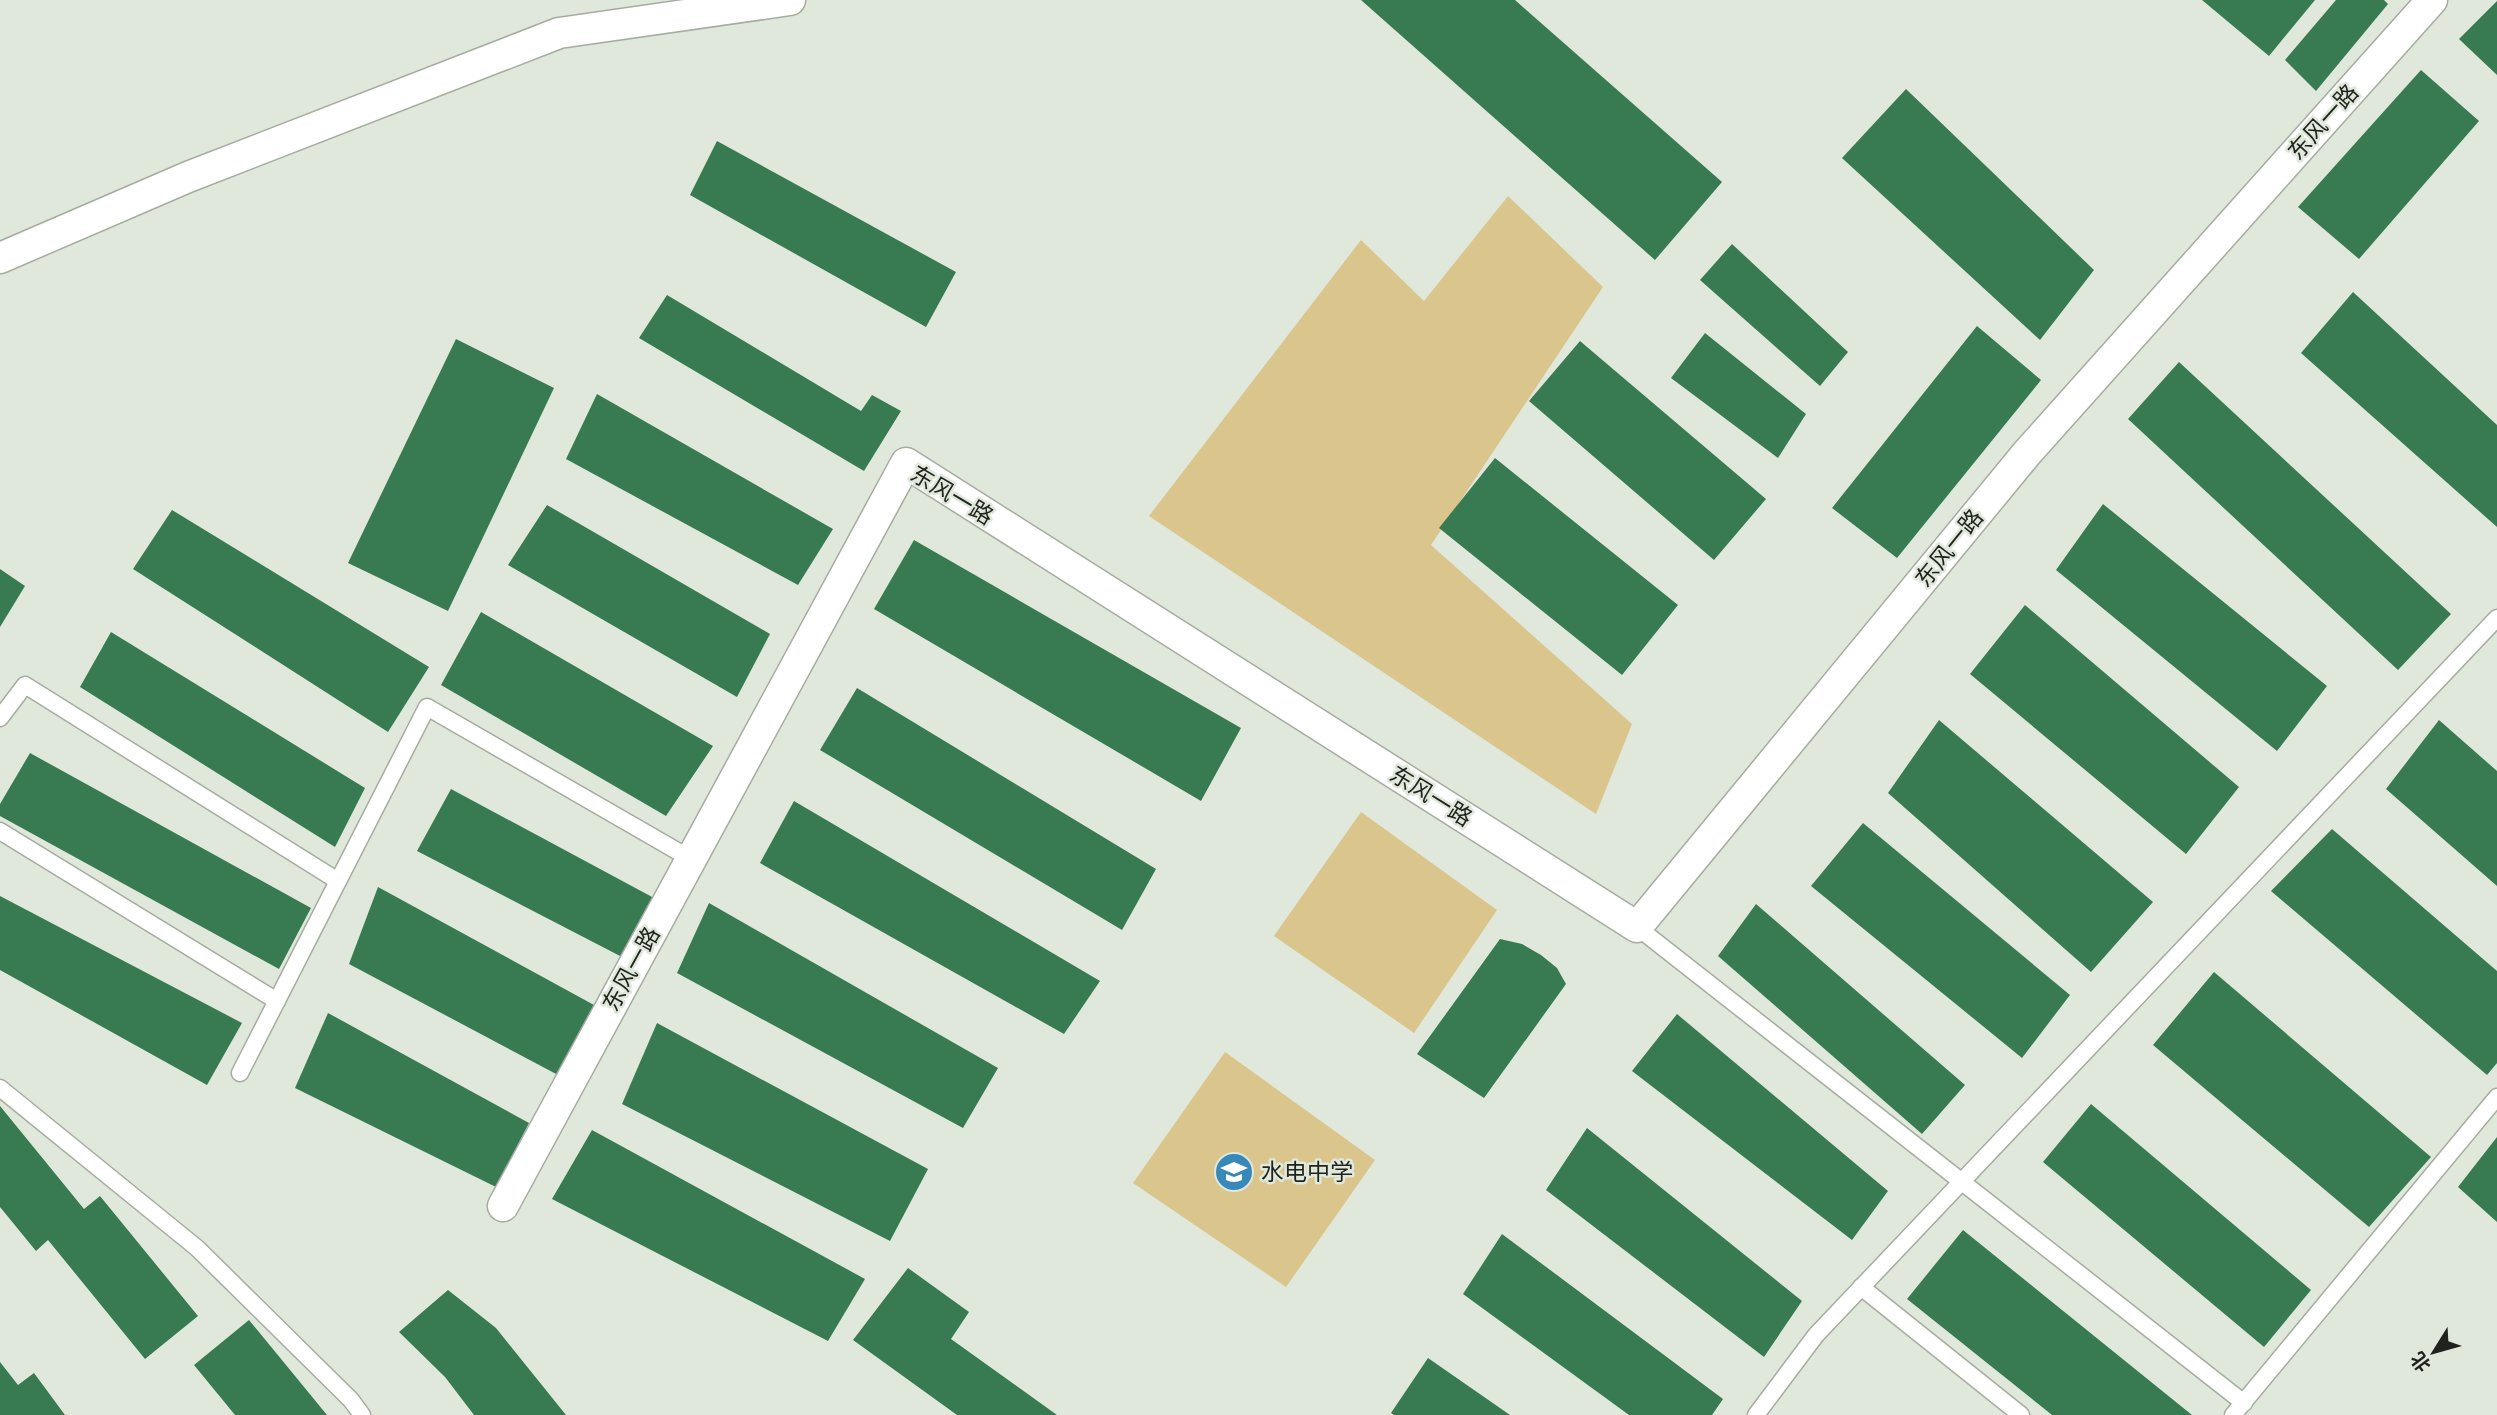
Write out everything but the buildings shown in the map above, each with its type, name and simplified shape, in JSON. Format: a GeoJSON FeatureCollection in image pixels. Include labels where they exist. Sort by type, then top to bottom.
{"type":"FeatureCollection","features":[{"type":"Feature","properties":{"kind":"street"},"geometry":{"type":"LineString","coordinates":[[0,258],[188,177],[559,33],[790,0]]}},
{"type":"Feature","properties":{"kind":"street","name":"东风一路"},"geometry":{"type":"LineString","coordinates":[[503,1206],[906,463],[1637,927],[2027,453],[2432,0]]}},
{"type":"Feature","properties":{"kind":"lane"},"geometry":{"type":"LineString","coordinates":[[1756,1415],[1816,1335],[2497,618]]}},
{"type":"Feature","properties":{"kind":"lane"},"geometry":{"type":"LineString","coordinates":[[0,718],[25,685],[338,881]]}},
{"type":"Feature","properties":{"kind":"lane"},"geometry":{"type":"LineString","coordinates":[[240,1073],[427,707],[691,859]]}},
{"type":"Feature","properties":{"kind":"lane"},"geometry":{"type":"LineString","coordinates":[[0,831],[277,1001]]}},
{"type":"Feature","properties":{"kind":"lane"},"geometry":{"type":"LineString","coordinates":[[1637,927],[1961,1182],[2239,1409],[2497,1097]]}},
{"type":"Feature","properties":{"kind":"lane"},"geometry":{"type":"LineString","coordinates":[[0,1088],[197,1248],[351,1400],[362,1415]]}},
{"type":"Feature","properties":{"kind":"lane"},"geometry":{"type":"LineString","coordinates":[[1861,1287],[2021,1415]]}},
{"type":"Feature","properties":{"kind":"shaded area"},"geometry":{"type":"Polygon","coordinates":[[[1508,196],[1603,287],[1431,545],[1632,724],[1596,814],[1149,516],[1361,240],[1424,301],[1508,196]]]}},
{"type":"Feature","properties":{"kind":"shaded area"},"geometry":{"type":"Polygon","coordinates":[[[1361,812],[1497,910],[1414,1033],[1274,936],[1361,812]]]}},
{"type":"Feature","properties":{"kind":"shaded area"},"geometry":{"type":"Polygon","coordinates":[[[1225,1052],[1375,1160],[1286,1287],[1133,1183],[1225,1052]]]}},
{"type":"Feature","properties":{"kind":"place","name":"水电中学"},"geometry":{"type":"Point","coordinates":[1234,1172]}}]}
